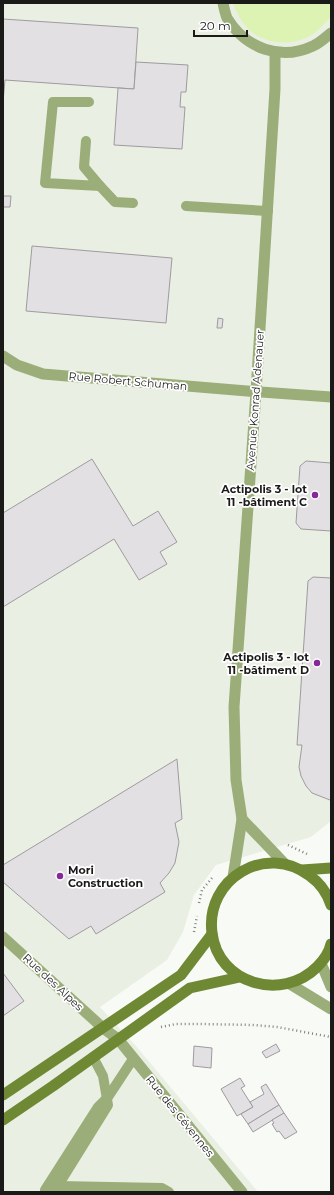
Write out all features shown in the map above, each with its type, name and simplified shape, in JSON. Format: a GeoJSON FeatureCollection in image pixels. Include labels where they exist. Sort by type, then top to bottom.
{"type":"FeatureCollection","features":[{"type":"Feature","properties":{"kind":"main road"},"geometry":{"type":"LineString","coordinates":[[331,905],[329,897],[318,882],[302,870],[284,863],[266,863],[248,868],[233,877],[220,893],[212,913],[212,934],[217,950],[226,965],[240,977],[256,984],[273,986],[290,984],[302,979],[321,963],[331,944]]}},
{"type":"Feature","properties":{"kind":"main road"},"geometry":{"type":"LineString","coordinates":[[302,870],[331,868]]}},
{"type":"Feature","properties":{"kind":"main road"},"geometry":{"type":"LineString","coordinates":[[3,1095],[181,975],[212,934]]}},
{"type":"Feature","properties":{"kind":"main road"},"geometry":{"type":"LineString","coordinates":[[3,1120],[190,988],[240,977]]}},
{"type":"Feature","properties":{"kind":"street"},"geometry":{"type":"LineString","coordinates":[[222,3],[226,16],[238,33],[255,46],[275,52],[295,52],[314,45],[331,32]]}},
{"type":"Feature","properties":{"kind":"street","name":"Avenue Konrad Adenauer"},"geometry":{"type":"LineString","coordinates":[[233,877],[242,819],[236,780],[234,707],[268,211],[275,90],[275,52]]}},
{"type":"Feature","properties":{"kind":"street","name":"Rue Robert Schuman"},"geometry":{"type":"LineString","coordinates":[[3,356],[17,365],[43,374],[331,397]]}},
{"type":"Feature","properties":{"kind":"street"},"geometry":{"type":"LineString","coordinates":[[242,819],[284,863]]}},
{"type":"Feature","properties":{"kind":"street","name":"Rue des Alpes"},"geometry":{"type":"LineString","coordinates":[[3,937],[103,1028],[118,1039]]}},
{"type":"Feature","properties":{"kind":"street"},"geometry":{"type":"LineString","coordinates":[[321,963],[331,987]]}},
{"type":"Feature","properties":{"kind":"street"},"geometry":{"type":"LineString","coordinates":[[290,984],[331,1009]]}},
{"type":"Feature","properties":{"kind":"street","name":"Rue des Cévennes"},"geometry":{"type":"LineString","coordinates":[[118,1039],[242,1192]]}},
{"type":"Feature","properties":{"kind":"lane"},"geometry":{"type":"LineString","coordinates":[[89,102],[53,102],[45,183],[100,186]]}},
{"type":"Feature","properties":{"kind":"lane"},"geometry":{"type":"LineString","coordinates":[[86,141],[84,167],[115,202],[133,203]]}},
{"type":"Feature","properties":{"kind":"lane"},"geometry":{"type":"LineString","coordinates":[[186,206],[268,211]]}},
{"type":"Feature","properties":{"kind":"lane"},"geometry":{"type":"LineString","coordinates":[[56,1189],[108,1105],[108,1097],[103,1076],[93,1057]]}},
{"type":"Feature","properties":{"kind":"lane"},"geometry":{"type":"LineString","coordinates":[[45,1192],[98,1107],[108,1097],[134,1059]]}},
{"type":"Feature","properties":{"kind":"lane"},"geometry":{"type":"LineString","coordinates":[[56,1189],[162,1188],[169,1192]]}},
{"type":"Feature","properties":{"kind":"path"},"geometry":{"type":"LineString","coordinates":[[284,843],[305,854],[312,854]]}},
{"type":"Feature","properties":{"kind":"path"},"geometry":{"type":"LineString","coordinates":[[194,938],[202,890],[215,874]]}},
{"type":"Feature","properties":{"kind":"path"},"geometry":{"type":"LineString","coordinates":[[159,1028],[176,1024],[254,1025],[278,1027],[331,1037]]}},
{"type":"Feature","properties":{"kind":"shaded area"},"geometry":{"type":"Polygon","coordinates":[[[3,3],[331,3],[331,821],[311,837],[216,865],[194,895],[183,932],[167,960],[100,1007],[136,1046],[258,1192],[3,1192],[3,3]]]}},
{"type":"Feature","properties":{"kind":"green space"},"geometry":{"type":"Polygon","coordinates":[[[233,3],[331,3],[331,14],[327,22],[308,37],[290,42],[271,41],[261,38],[246,27],[233,3]]]}},
{"type":"Feature","properties":{"kind":"building"},"geometry":{"type":"Polygon","coordinates":[[[3,19],[138,28],[134,89],[5,80],[3,102],[3,19]]]}},
{"type":"Feature","properties":{"kind":"building"},"geometry":{"type":"Polygon","coordinates":[[[136,62],[188,65],[186,92],[181,92],[180,107],[185,107],[182,149],[114,145],[118,88],[134,89],[136,62]]]}},
{"type":"Feature","properties":{"kind":"building"},"geometry":{"type":"Polygon","coordinates":[[[3,196],[11,196],[10,207],[3,207],[3,196]]]}},
{"type":"Feature","properties":{"kind":"building"},"geometry":{"type":"Polygon","coordinates":[[[32,246],[172,258],[166,323],[26,311],[32,246]]]}},
{"type":"Feature","properties":{"kind":"building"},"geometry":{"type":"Polygon","coordinates":[[[218,318],[223,319],[222,328],[217,328],[218,318]]]}},
{"type":"Feature","properties":{"kind":"building"},"geometry":{"type":"Polygon","coordinates":[[[92,459],[133,526],[158,511],[177,542],[160,552],[167,564],[139,580],[114,539],[3,607],[3,513],[92,459]]]}},
{"type":"Feature","properties":{"kind":"building","name":"Actipolis 3 - lot 11 -bâtiment C"},"geometry":{"type":"Polygon","coordinates":[[[306,461],[331,463],[331,531],[301,529],[296,523],[300,466],[306,461]]]}},
{"type":"Feature","properties":{"kind":"building","name":"Actipolis 3 - lot 11 -bâtiment D"},"geometry":{"type":"Polygon","coordinates":[[[313,577],[331,578],[331,800],[312,793],[306,786],[301,776],[299,767],[302,745],[297,745],[308,581],[313,577]]]}},
{"type":"Feature","properties":{"kind":"building"},"geometry":{"type":"Polygon","coordinates":[[[177,759],[182,819],[175,823],[179,842],[175,863],[160,883],[165,892],[96,934],[91,926],[69,939],[3,882],[3,865],[177,759]]]}},
{"type":"Feature","properties":{"kind":"building"},"geometry":{"type":"Polygon","coordinates":[[[3,973],[24,1001],[3,1016],[3,973]]]}},
{"type":"Feature","properties":{"kind":"building"},"geometry":{"type":"Polygon","coordinates":[[[276,1044],[280,1051],[266,1058],[262,1052],[276,1044]]]}},
{"type":"Feature","properties":{"kind":"building"},"geometry":{"type":"Polygon","coordinates":[[[194,1046],[212,1048],[211,1068],[193,1066],[194,1046]]]}},
{"type":"Feature","properties":{"kind":"building"},"geometry":{"type":"Polygon","coordinates":[[[240,1078],[245,1086],[241,1088],[253,1107],[237,1116],[221,1089],[240,1078]]]}},
{"type":"Feature","properties":{"kind":"building"},"geometry":{"type":"Polygon","coordinates":[[[266,1084],[279,1105],[248,1124],[241,1114],[253,1107],[250,1102],[264,1094],[261,1087],[266,1084]]]}},
{"type":"Feature","properties":{"kind":"building"},"geometry":{"type":"Polygon","coordinates":[[[279,1105],[284,1113],[253,1132],[248,1124],[279,1105]]]}},
{"type":"Feature","properties":{"kind":"building"},"geometry":{"type":"Polygon","coordinates":[[[284,1113],[297,1132],[285,1139],[279,1131],[277,1132],[272,1124],[274,1123],[272,1120],[284,1113]]]}},
{"type":"Feature","properties":{"kind":"place","name":"Actipolis 3 - lot 11 -bâtiment C"},"geometry":{"type":"Point","coordinates":[315,495]}},
{"type":"Feature","properties":{"kind":"place","name":"Actipolis 3 - lot 11 -bâtiment D"},"geometry":{"type":"Point","coordinates":[317,663]}},
{"type":"Feature","properties":{"kind":"place","name":"Mori Construction"},"geometry":{"type":"Point","coordinates":[60,876]}}]}
